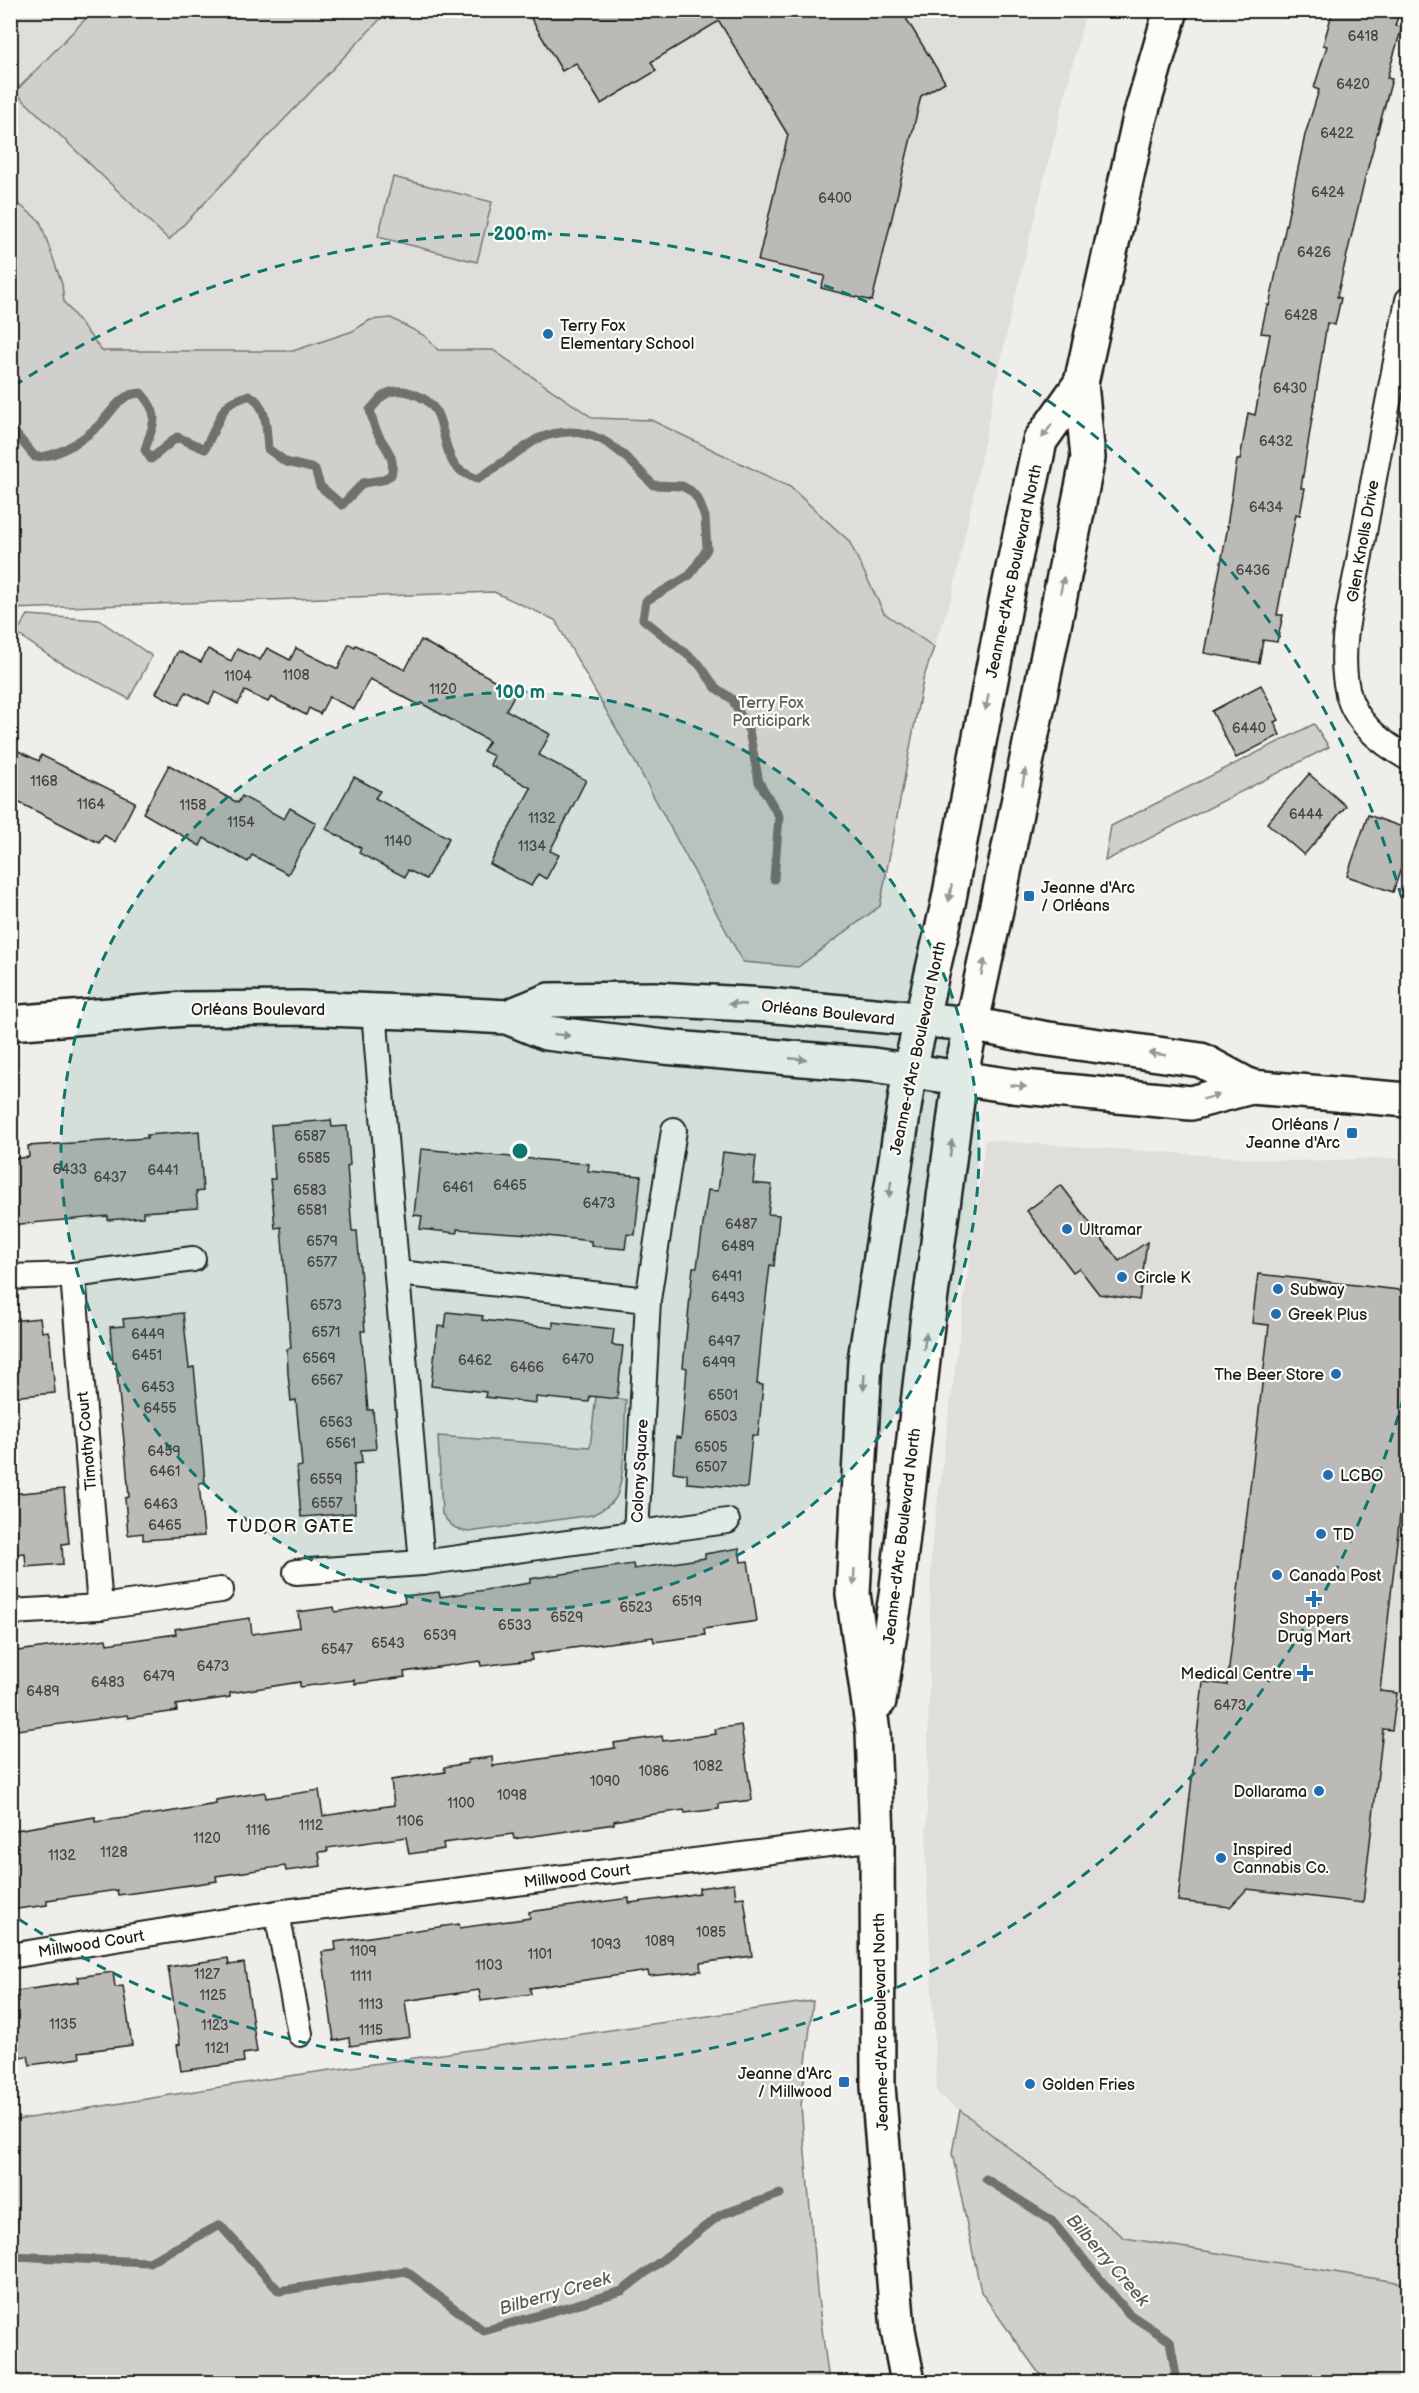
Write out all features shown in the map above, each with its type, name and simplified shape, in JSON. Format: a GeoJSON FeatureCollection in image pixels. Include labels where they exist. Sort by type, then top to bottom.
{"type":"FeatureCollection","features":[{"type":"Feature","properties":{"kind":"main road","name":"Jeanne-d'Arc Boulevard North"},"geometry":{"type":"LineString","coordinates":[[873,1732],[896,1596],[927,1325],[960,1078],[1088,458],[1082,383],[1140,117],[1171,10]]}},
{"type":"Feature","properties":{"kind":"main road","name":"Jeanne-d'Arc Boulevard North"},"geometry":{"type":"LineString","coordinates":[[908,2382],[898,2330],[878,2086],[877,1838],[873,1732],[853,1594],[865,1360],[910,1069],[948,904],[1005,606],[1040,441],[1082,383]]}},
{"type":"Feature","properties":{"kind":"main road","name":"Orléans Boulevard"},"geometry":{"type":"LineString","coordinates":[[507,1017],[549,1000],[654,999],[766,1005],[971,1024],[1042,1038],[1202,1060],[1251,1087]]}},
{"type":"Feature","properties":{"kind":"main road","name":"Orléans Boulevard"},"geometry":{"type":"LineString","coordinates":[[10,1023],[185,1009],[300,1008],[507,1017],[546,1033],[664,1047],[910,1069],[1013,1086],[1191,1103],[1251,1087],[1408,1100]]}},
{"type":"Feature","properties":{"kind":"street","name":"Glen Knolls Drive"},"geometry":{"type":"LineString","coordinates":[[1408,300],[1378,448],[1343,652],[1347,691],[1362,722],[1387,746],[1408,758]]}},
{"type":"Feature","properties":{"kind":"street"},"geometry":{"type":"LineString","coordinates":[[374,1012],[422,1563]]}},
{"type":"Feature","properties":{"kind":"street","name":"Colony Square"},"geometry":{"type":"LineString","coordinates":[[296,1572],[422,1563],[636,1534],[648,1300],[674,1130]]}},
{"type":"Feature","properties":{"kind":"street"},"geometry":{"type":"LineString","coordinates":[[10,1277],[73,1275],[193,1259]]}},
{"type":"Feature","properties":{"kind":"street"},"geometry":{"type":"LineString","coordinates":[[398,1273],[648,1300]]}},
{"type":"Feature","properties":{"kind":"street","name":"Timothy Court"},"geometry":{"type":"LineString","coordinates":[[73,1275],[100,1607]]}},
{"type":"Feature","properties":{"kind":"street"},"geometry":{"type":"LineString","coordinates":[[636,1534],[727,1521]]}},
{"type":"Feature","properties":{"kind":"street"},"geometry":{"type":"LineString","coordinates":[[10,1612],[100,1607],[222,1590]]}},
{"type":"Feature","properties":{"kind":"street","name":"Millwood Court"},"geometry":{"type":"LineString","coordinates":[[10,1956],[277,1913],[877,1838]]}},
{"type":"Feature","properties":{"kind":"street"},"geometry":{"type":"LineString","coordinates":[[277,1913],[300,2034]]}},
{"type":"Feature","properties":{"kind":"shaded area","name":"Terry Fox Elementary School"},"geometry":{"type":"Polygon","coordinates":[[[13,11],[1086,11],[1010,317],[953,593],[934,647],[493,350],[102,351],[11,233],[10,16],[13,11]]]}},
{"type":"Feature","properties":{"kind":"shaded area"},"geometry":{"type":"Polygon","coordinates":[[[985,1140],[1293,1161],[1408,1158],[1408,2284],[1125,2238],[937,2093],[926,1868],[931,1551],[985,1140]]]}},
{"type":"Feature","properties":{"kind":"green space"},"geometry":{"type":"Polygon","coordinates":[[[93,11],[388,11],[169,240],[15,92],[93,11]]]}},
{"type":"Feature","properties":{"kind":"green space"},"geometry":{"type":"Polygon","coordinates":[[[393,177],[492,202],[477,262],[378,237],[393,177]]]}},
{"type":"Feature","properties":{"kind":"green space","name":"Terry Fox Participark"},"geometry":{"type":"Polygon","coordinates":[[[11,198],[40,221],[62,284],[64,302],[102,351],[293,351],[353,331],[370,320],[391,318],[425,336],[438,350],[493,350],[593,418],[651,420],[790,487],[849,541],[884,613],[934,647],[923,680],[880,906],[798,967],[743,962],[555,620],[494,592],[11,609],[11,198]]]}},
{"type":"Feature","properties":{"kind":"green space"},"geometry":{"type":"Polygon","coordinates":[[[28,615],[99,620],[152,656],[129,699],[54,659],[16,633],[28,615]]]}},
{"type":"Feature","properties":{"kind":"green space"},"geometry":{"type":"Polygon","coordinates":[[[1314,724],[1329,747],[1105,861],[1111,826],[1314,724]]]}},
{"type":"Feature","properties":{"kind":"green space"},"geometry":{"type":"Polygon","coordinates":[[[596,1396],[626,1400],[621,1479],[619,1491],[610,1504],[592,1515],[469,1532],[450,1524],[442,1514],[438,1436],[590,1447],[596,1396]]]}},
{"type":"Feature","properties":{"kind":"green space"},"geometry":{"type":"Polygon","coordinates":[[[813,2001],[801,2106],[817,2291],[829,2382],[11,2382],[11,2121],[275,2078],[813,2001]]]}},
{"type":"Feature","properties":{"kind":"green space"},"geometry":{"type":"Polygon","coordinates":[[[960,2110],[1125,2238],[1408,2284],[1408,2382],[1045,2382],[981,2292],[952,2153],[960,2110]]]}},
{"type":"Feature","properties":{"kind":"building"},"geometry":{"type":"Polygon","coordinates":[[[526,10],[901,10],[945,82],[921,96],[872,301],[821,288],[825,276],[758,261],[788,135],[719,21],[651,62],[656,71],[601,104],[576,63],[562,71],[526,10]]]}},
{"type":"Feature","properties":{"kind":"building"},"geometry":{"type":"Polygon","coordinates":[[[1333,10],[1400,10],[1395,26],[1402,27],[1387,78],[1392,79],[1365,178],[1337,297],[1341,298],[1335,325],[1327,323],[1301,488],[1305,488],[1300,515],[1296,514],[1277,615],[1283,615],[1277,642],[1263,640],[1259,663],[1204,653],[1228,526],[1237,460],[1240,460],[1248,413],[1255,415],[1270,334],[1261,333],[1267,305],[1269,306],[1305,135],[1319,90],[1314,88],[1327,46],[1323,45],[1333,10]]]}},
{"type":"Feature","properties":{"kind":"building"},"geometry":{"type":"Polygon","coordinates":[[[421,640],[516,692],[506,710],[550,734],[539,755],[586,780],[550,851],[559,855],[546,879],[538,874],[531,886],[490,864],[531,788],[490,765],[494,756],[483,751],[489,741],[421,703],[419,705],[370,679],[354,709],[329,697],[320,714],[309,708],[306,715],[271,697],[268,702],[245,691],[238,704],[215,692],[209,704],[186,692],[179,705],[156,693],[178,651],[201,662],[208,649],[231,661],[237,649],[260,660],[267,648],[290,660],[296,648],[338,669],[349,644],[355,647],[356,645],[405,670],[421,640]]]}},
{"type":"Feature","properties":{"kind":"building"},"geometry":{"type":"Polygon","coordinates":[[[1261,685],[1279,720],[1274,722],[1280,735],[1236,758],[1212,711],[1261,685]]]}},
{"type":"Feature","properties":{"kind":"building"},"geometry":{"type":"Polygon","coordinates":[[[10,747],[39,761],[41,755],[135,802],[115,842],[104,835],[99,843],[10,798],[10,747]]]}},
{"type":"Feature","properties":{"kind":"building"},"geometry":{"type":"Polygon","coordinates":[[[169,765],[238,803],[242,796],[284,819],[290,808],[316,823],[288,874],[252,855],[248,862],[204,838],[200,846],[143,813],[169,765]]]}},
{"type":"Feature","properties":{"kind":"building"},"geometry":{"type":"Polygon","coordinates":[[[1309,774],[1346,806],[1304,855],[1267,823],[1309,774]]]}},
{"type":"Feature","properties":{"kind":"building"},"geometry":{"type":"Polygon","coordinates":[[[354,777],[380,791],[375,798],[449,838],[426,879],[408,870],[405,877],[359,853],[361,848],[326,829],[354,777]]]}},
{"type":"Feature","properties":{"kind":"building"},"geometry":{"type":"Polygon","coordinates":[[[1368,815],[1408,829],[1408,847],[1393,892],[1347,876],[1368,815]]]}},
{"type":"Feature","properties":{"kind":"building"},"geometry":{"type":"Polygon","coordinates":[[[331,1120],[332,1127],[347,1126],[350,1165],[347,1166],[352,1231],[357,1231],[365,1331],[361,1331],[368,1410],[373,1410],[376,1449],[361,1450],[362,1463],[354,1464],[355,1513],[301,1517],[297,1467],[302,1466],[296,1400],[291,1401],[288,1374],[287,1349],[291,1348],[281,1227],[275,1228],[270,1179],[275,1179],[271,1125],[331,1120]]]}},
{"type":"Feature","properties":{"kind":"building"},"geometry":{"type":"Polygon","coordinates":[[[199,1131],[203,1191],[196,1192],[198,1208],[143,1212],[143,1217],[108,1220],[108,1216],[10,1225],[10,1159],[29,1157],[28,1146],[147,1138],[147,1135],[199,1131]]]}},
{"type":"Feature","properties":{"kind":"building"},"geometry":{"type":"Polygon","coordinates":[[[421,1149],[589,1164],[588,1171],[641,1176],[635,1235],[627,1234],[625,1249],[591,1246],[591,1241],[529,1234],[457,1229],[457,1233],[420,1229],[422,1216],[414,1215],[421,1149]]]}},
{"type":"Feature","properties":{"kind":"building"},"geometry":{"type":"Polygon","coordinates":[[[723,1152],[756,1156],[753,1183],[772,1185],[768,1214],[779,1215],[774,1266],[770,1265],[762,1331],[757,1384],[763,1385],[758,1436],[752,1435],[747,1488],[687,1483],[687,1474],[673,1472],[676,1437],[681,1438],[687,1368],[683,1367],[693,1267],[697,1267],[708,1190],[718,1191],[723,1152]]]}},
{"type":"Feature","properties":{"kind":"building"},"geometry":{"type":"Polygon","coordinates":[[[1061,1185],[1119,1261],[1147,1242],[1139,1300],[1099,1294],[1079,1268],[1073,1272],[1027,1211],[1061,1185]]]}},
{"type":"Feature","properties":{"kind":"building"},"geometry":{"type":"Polygon","coordinates":[[[1258,1274],[1408,1291],[1408,1444],[1380,1691],[1397,1693],[1392,1730],[1383,1729],[1363,1903],[1247,1889],[1230,1907],[1178,1901],[1203,1682],[1227,1685],[1269,1325],[1252,1323],[1258,1274]]]}},
{"type":"Feature","properties":{"kind":"building"},"geometry":{"type":"Polygon","coordinates":[[[447,1312],[483,1316],[482,1320],[553,1328],[553,1322],[614,1329],[612,1345],[623,1346],[617,1399],[590,1396],[589,1402],[536,1397],[536,1403],[485,1397],[486,1392],[431,1386],[438,1326],[445,1327],[447,1312]]]}},
{"type":"Feature","properties":{"kind":"building"},"geometry":{"type":"Polygon","coordinates":[[[183,1313],[189,1368],[194,1367],[199,1417],[205,1482],[199,1483],[204,1536],[143,1540],[143,1533],[128,1535],[125,1498],[129,1497],[126,1461],[110,1327],[124,1326],[123,1319],[183,1313]]]}},
{"type":"Feature","properties":{"kind":"building"},"geometry":{"type":"Polygon","coordinates":[[[40,1318],[42,1332],[48,1331],[50,1339],[55,1393],[10,1397],[10,1321],[40,1318]]]}},
{"type":"Feature","properties":{"kind":"building"},"geometry":{"type":"Polygon","coordinates":[[[64,1489],[69,1543],[62,1544],[63,1564],[26,1567],[25,1553],[14,1554],[13,1549],[10,1549],[10,1494],[64,1489]]]}},
{"type":"Feature","properties":{"kind":"building"},"geometry":{"type":"Polygon","coordinates":[[[739,1548],[741,1562],[748,1561],[757,1621],[704,1629],[705,1635],[654,1642],[653,1637],[601,1644],[531,1654],[532,1660],[481,1666],[480,1661],[404,1672],[405,1677],[355,1684],[354,1680],[300,1687],[300,1682],[230,1693],[230,1697],[176,1705],[177,1711],[128,1718],[127,1715],[10,1731],[10,1652],[106,1639],[107,1644],[176,1634],[175,1629],[250,1618],[252,1634],[300,1627],[298,1612],[334,1607],[335,1612],[405,1602],[404,1596],[439,1592],[440,1597],[530,1583],[530,1579],[633,1564],[634,1569],[705,1558],[705,1554],[739,1548]]]}},
{"type":"Feature","properties":{"kind":"building"},"geometry":{"type":"Polygon","coordinates":[[[741,1725],[752,1800],[719,1804],[719,1809],[685,1813],[684,1810],[648,1815],[614,1821],[614,1824],[514,1839],[513,1834],[443,1843],[444,1849],[409,1854],[406,1837],[327,1848],[328,1851],[319,1852],[321,1866],[286,1871],[285,1866],[216,1876],[217,1881],[118,1895],[117,1890],[47,1900],[47,1905],[10,1910],[10,1831],[95,1817],[95,1822],[162,1813],[216,1804],[216,1800],[265,1792],[266,1798],[319,1790],[323,1816],[394,1805],[391,1780],[445,1772],[444,1767],[468,1763],[468,1760],[492,1757],[493,1766],[615,1748],[614,1743],[662,1736],[663,1741],[716,1734],[715,1729],[741,1725]]]}},
{"type":"Feature","properties":{"kind":"building"},"geometry":{"type":"Polygon","coordinates":[[[734,1883],[736,1898],[744,1897],[752,1956],[700,1963],[701,1971],[649,1976],[648,1971],[530,1988],[531,1994],[481,2001],[479,1990],[405,2001],[410,2037],[350,2046],[349,2038],[334,2041],[322,1952],[336,1950],[335,1942],[459,1924],[460,1928],[530,1918],[529,1912],[629,1898],[629,1903],[669,1898],[699,1893],[699,1888],[734,1883]]]}},
{"type":"Feature","properties":{"kind":"building"},"geometry":{"type":"Polygon","coordinates":[[[228,1958],[229,1965],[244,1963],[257,2052],[243,2054],[244,2062],[181,2071],[177,2045],[180,2044],[168,1967],[228,1958]]]}},
{"type":"Feature","properties":{"kind":"building"},"geometry":{"type":"Polygon","coordinates":[[[113,1972],[115,1987],[123,1986],[132,2045],[79,2052],[80,2058],[30,2065],[28,2056],[10,2058],[10,1992],[79,1982],[78,1977],[113,1972]]]}},
{"type":"Feature","properties":{"kind":"waterway"},"geometry":{"type":"LineString","coordinates":[[10,427],[35,457],[52,455],[69,447],[92,431],[121,400],[141,393],[154,414],[153,426],[145,450],[151,459],[177,437],[205,449],[223,411],[230,403],[249,395],[255,399],[263,411],[268,449],[286,462],[315,469],[320,486],[342,505],[363,483],[382,480],[391,475],[391,457],[376,430],[370,410],[383,396],[404,391],[419,396],[432,405],[439,417],[447,449],[454,464],[463,472],[478,479],[537,439],[556,433],[573,432],[588,434],[616,449],[653,485],[682,486],[691,491],[698,499],[705,517],[707,549],[690,575],[646,601],[643,619],[699,664],[716,688],[732,699],[749,731],[759,782],[779,816],[774,879]]}},
{"type":"Feature","properties":{"kind":"waterway","name":"Bilberry Creek"},"geometry":{"type":"LineString","coordinates":[[986,2179],[1051,2220],[1129,2314],[1170,2341],[1177,2382]]}},
{"type":"Feature","properties":{"kind":"waterway","name":"Bilberry Creek"},"geometry":{"type":"LineString","coordinates":[[10,2256],[149,2262],[220,2225],[279,2291],[406,2271],[484,2331],[622,2291],[720,2215],[780,2194]]}},
{"type":"Feature","properties":{"kind":"place","name":"Terry Fox Elementary School"},"geometry":{"type":"Point","coordinates":[548,334]}},
{"type":"Feature","properties":{"kind":"place","name":"Jeanne d'Arc / Orléans"},"geometry":{"type":"Point","coordinates":[1029,896]}},
{"type":"Feature","properties":{"kind":"place","name":"Orléans / Jeanne d'Arc"},"geometry":{"type":"Point","coordinates":[1352,1133]}},
{"type":"Feature","properties":{"kind":"place","name":"Ultramar"},"geometry":{"type":"Point","coordinates":[1067,1229]}},
{"type":"Feature","properties":{"kind":"place","name":"Circle K"},"geometry":{"type":"Point","coordinates":[1122,1277]}},
{"type":"Feature","properties":{"kind":"place","name":"Subway"},"geometry":{"type":"Point","coordinates":[1278,1289]}},
{"type":"Feature","properties":{"kind":"place","name":"Greek Plus"},"geometry":{"type":"Point","coordinates":[1276,1314]}},
{"type":"Feature","properties":{"kind":"place","name":"The Beer Store"},"geometry":{"type":"Point","coordinates":[1336,1374]}},
{"type":"Feature","properties":{"kind":"place","name":"LCBO"},"geometry":{"type":"Point","coordinates":[1328,1475]}},
{"type":"Feature","properties":{"kind":"place","name":"TD"},"geometry":{"type":"Point","coordinates":[1321,1534]}},
{"type":"Feature","properties":{"kind":"place","name":"Canada Post"},"geometry":{"type":"Point","coordinates":[1277,1575]}},
{"type":"Feature","properties":{"kind":"place","name":"Shoppers Drug Mart"},"geometry":{"type":"Point","coordinates":[1314,1599]}},
{"type":"Feature","properties":{"kind":"place","name":"Medical Centre"},"geometry":{"type":"Point","coordinates":[1305,1673]}},
{"type":"Feature","properties":{"kind":"place","name":"Dollarama"},"geometry":{"type":"Point","coordinates":[1319,1791]}},
{"type":"Feature","properties":{"kind":"place","name":"Inspired Cannabis Co."},"geometry":{"type":"Point","coordinates":[1221,1858]}},
{"type":"Feature","properties":{"kind":"place","name":"Jeanne d'Arc / Millwood"},"geometry":{"type":"Point","coordinates":[844,2082]}},
{"type":"Feature","properties":{"kind":"place","name":"Golden Fries"},"geometry":{"type":"Point","coordinates":[1030,2084]}},
{"type":"Feature","properties":{"kind":"district","name":"TUDOR GATE"},"geometry":{"type":"Point","coordinates":[291,1526]}}]}
